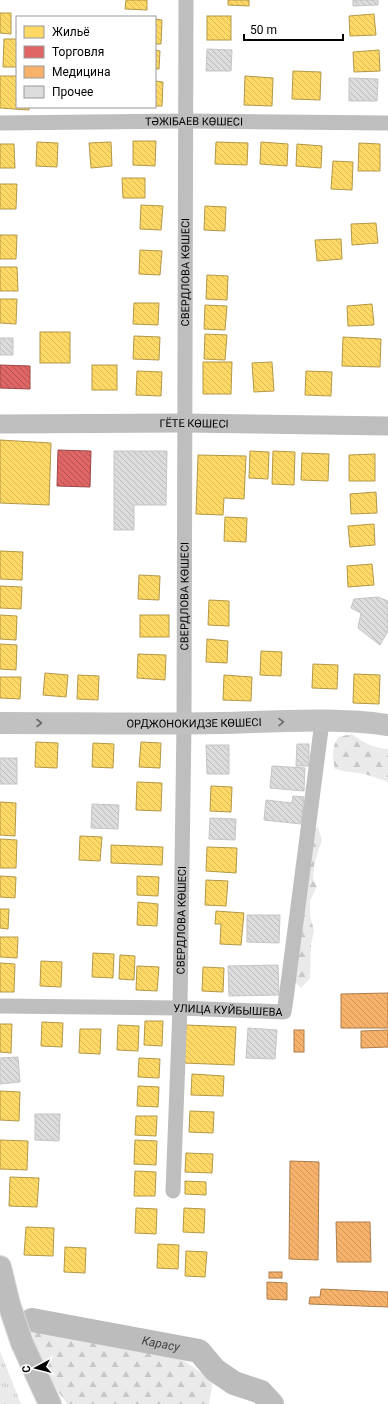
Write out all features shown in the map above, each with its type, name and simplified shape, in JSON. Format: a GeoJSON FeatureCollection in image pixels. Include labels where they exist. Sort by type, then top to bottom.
{"type":"FeatureCollection","features":[{"type":"Feature","properties":{"kind":"main road","name":"ОРДЖОНОКИДЗЕ КӨШЕСІ"},"geometry":{"type":"LineString","coordinates":[[0,723],[184,724],[364,722],[388,726]]}},
{"type":"Feature","properties":{"kind":"main road"},"geometry":{"type":"LineString","coordinates":[[0,1267],[9,1304],[22,1343],[50,1404]]}},
{"type":"Feature","properties":{"kind":"street","name":"СВЕРДЛОВА КӨШЕСІ"},"geometry":{"type":"LineString","coordinates":[[173,1191],[180,1008],[184,724],[186,0]]}},
{"type":"Feature","properties":{"kind":"street","name":"ТӘЖІБАЕВ КӨШЕСІ"},"geometry":{"type":"LineString","coordinates":[[0,123],[186,121],[388,123]]}},
{"type":"Feature","properties":{"kind":"street","name":"ГЁТЕ КӨШЕСІ"},"geometry":{"type":"LineString","coordinates":[[0,424],[184,423],[388,426]]}},
{"type":"Feature","properties":{"kind":"street","name":"УЛИЦА КУЙБЫШЕВА"},"geometry":{"type":"LineString","coordinates":[[0,1006],[180,1008],[284,1012],[322,722]]}},
{"type":"Feature","properties":{"kind":"green space"},"geometry":{"type":"Polygon","coordinates":[[[352,734],[369,744],[388,749],[388,782],[365,774],[335,769],[333,752],[336,741],[338,737],[352,734]]]}},
{"type":"Feature","properties":{"kind":"green space"},"geometry":{"type":"Polygon","coordinates":[[[318,827],[322,840],[314,865],[313,879],[317,886],[310,901],[310,915],[314,931],[311,944],[310,978],[301,988],[295,982],[298,966],[296,937],[309,831],[318,827]]]}},
{"type":"Feature","properties":{"kind":"green space"},"geometry":{"type":"Polygon","coordinates":[[[31,1331],[183,1360],[213,1381],[209,1404],[67,1404],[44,1371],[31,1331]]]}},
{"type":"Feature","properties":{"kind":"green space"},"geometry":{"type":"Polygon","coordinates":[[[0,1351],[21,1404],[0,1404],[0,1351]]]}},
{"type":"Feature","properties":{"kind":"building: Жильё"},"geometry":{"type":"Polygon","coordinates":[[[126,0],[147,0],[147,10],[125,9],[126,0]]]}},
{"type":"Feature","properties":{"kind":"building: Жильё"},"geometry":{"type":"Polygon","coordinates":[[[228,0],[249,0],[249,6],[228,5],[228,0]]]}},
{"type":"Feature","properties":{"kind":"building: Жильё"},"geometry":{"type":"Polygon","coordinates":[[[0,13],[11,13],[11,34],[0,33],[0,13]]]}},
{"type":"Feature","properties":{"kind":"building: Жильё"},"geometry":{"type":"Polygon","coordinates":[[[374,14],[376,35],[350,36],[349,16],[374,14]]]}},
{"type":"Feature","properties":{"kind":"building: Жильё"},"geometry":{"type":"Polygon","coordinates":[[[207,16],[231,16],[231,40],[207,40],[207,16]]]}},
{"type":"Feature","properties":{"kind":"building: Жильё"},"geometry":{"type":"Polygon","coordinates":[[[156,19],[162,20],[161,44],[156,44],[156,19]]]}},
{"type":"Feature","properties":{"kind":"building: Жильё"},"geometry":{"type":"Polygon","coordinates":[[[4,39],[16,39],[16,67],[3,67],[4,39]]]}},
{"type":"Feature","properties":{"kind":"building: Жильё"},"geometry":{"type":"Polygon","coordinates":[[[156,50],[160,51],[159,69],[156,69],[156,50]]]}},
{"type":"Feature","properties":{"kind":"building: Жильё"},"geometry":{"type":"Polygon","coordinates":[[[379,50],[380,71],[354,72],[353,52],[379,50]]]}},
{"type":"Feature","properties":{"kind":"building: Жильё"},"geometry":{"type":"Polygon","coordinates":[[[293,71],[321,72],[320,100],[292,99],[293,71]]]}},
{"type":"Feature","properties":{"kind":"building: Жильё"},"geometry":{"type":"Polygon","coordinates":[[[0,76],[16,76],[16,108],[29,108],[29,110],[0,108],[0,76]]]}},
{"type":"Feature","properties":{"kind":"building: Жильё"},"geometry":{"type":"Polygon","coordinates":[[[245,76],[273,78],[272,106],[244,105],[245,76]]]}},
{"type":"Feature","properties":{"kind":"building: Жильё"},"geometry":{"type":"Polygon","coordinates":[[[156,81],[163,82],[162,106],[156,106],[156,81]]]}},
{"type":"Feature","properties":{"kind":"building: Жильё"},"geometry":{"type":"Polygon","coordinates":[[[133,141],[156,141],[155,166],[133,165],[133,141]]]}},
{"type":"Feature","properties":{"kind":"building: Жильё"},"geometry":{"type":"Polygon","coordinates":[[[37,142],[58,143],[57,167],[36,166],[37,142]]]}},
{"type":"Feature","properties":{"kind":"building: Жильё"},"geometry":{"type":"Polygon","coordinates":[[[111,142],[112,166],[91,168],[89,143],[111,142]]]}},
{"type":"Feature","properties":{"kind":"building: Жильё"},"geometry":{"type":"Polygon","coordinates":[[[216,142],[248,143],[247,165],[215,164],[216,142]]]}},
{"type":"Feature","properties":{"kind":"building: Жильё"},"geometry":{"type":"Polygon","coordinates":[[[261,142],[288,144],[287,166],[260,164],[261,142]]]}},
{"type":"Feature","properties":{"kind":"building: Жильё"},"geometry":{"type":"Polygon","coordinates":[[[359,143],[380,144],[380,171],[358,171],[359,143]]]}},
{"type":"Feature","properties":{"kind":"building: Жильё"},"geometry":{"type":"Polygon","coordinates":[[[0,144],[14,144],[15,168],[0,168],[0,144]]]}},
{"type":"Feature","properties":{"kind":"building: Жильё"},"geometry":{"type":"Polygon","coordinates":[[[297,144],[322,146],[321,168],[296,166],[297,144]]]}},
{"type":"Feature","properties":{"kind":"building: Жильё"},"geometry":{"type":"Polygon","coordinates":[[[333,161],[353,162],[352,190],[331,189],[333,161]]]}},
{"type":"Feature","properties":{"kind":"building: Жильё"},"geometry":{"type":"Polygon","coordinates":[[[122,178],[145,178],[145,198],[123,198],[122,178]]]}},
{"type":"Feature","properties":{"kind":"building: Жильё"},"geometry":{"type":"Polygon","coordinates":[[[0,184],[17,184],[16,209],[0,209],[0,184]]]}},
{"type":"Feature","properties":{"kind":"building: Жильё"},"geometry":{"type":"Polygon","coordinates":[[[141,205],[163,206],[161,230],[140,229],[141,205]]]}},
{"type":"Feature","properties":{"kind":"building: Жильё"},"geometry":{"type":"Polygon","coordinates":[[[205,206],[226,207],[225,231],[204,230],[205,206]]]}},
{"type":"Feature","properties":{"kind":"building: Жильё"},"geometry":{"type":"Polygon","coordinates":[[[376,223],[378,243],[352,245],[351,224],[376,223]]]}},
{"type":"Feature","properties":{"kind":"building: Жильё"},"geometry":{"type":"Polygon","coordinates":[[[0,235],[17,235],[16,259],[0,259],[0,235]]]}},
{"type":"Feature","properties":{"kind":"building: Жильё"},"geometry":{"type":"Polygon","coordinates":[[[341,239],[342,259],[317,261],[315,240],[341,239]]]}},
{"type":"Feature","properties":{"kind":"building: Жильё"},"geometry":{"type":"Polygon","coordinates":[[[140,250],[162,251],[160,275],[139,274],[140,250]]]}},
{"type":"Feature","properties":{"kind":"building: Жильё"},"geometry":{"type":"Polygon","coordinates":[[[0,267],[17,267],[18,291],[0,291],[0,267]]]}},
{"type":"Feature","properties":{"kind":"building: Жильё"},"geometry":{"type":"Polygon","coordinates":[[[207,275],[228,276],[227,300],[206,299],[207,275]]]}},
{"type":"Feature","properties":{"kind":"building: Жильё"},"geometry":{"type":"Polygon","coordinates":[[[0,299],[17,299],[16,324],[0,323],[0,299]]]}},
{"type":"Feature","properties":{"kind":"building: Жильё"},"geometry":{"type":"Polygon","coordinates":[[[134,303],[159,303],[158,325],[133,324],[134,303]]]}},
{"type":"Feature","properties":{"kind":"building: Жильё"},"geometry":{"type":"Polygon","coordinates":[[[372,304],[374,325],[348,326],[347,306],[372,304]]]}},
{"type":"Feature","properties":{"kind":"building: Жильё"},"geometry":{"type":"Polygon","coordinates":[[[205,305],[227,306],[225,330],[204,329],[205,305]]]}},
{"type":"Feature","properties":{"kind":"building: Жильё"},"geometry":{"type":"Polygon","coordinates":[[[40,332],[70,332],[70,363],[40,363],[40,332]]]}},
{"type":"Feature","properties":{"kind":"building: Жильё"},"geometry":{"type":"Polygon","coordinates":[[[205,334],[227,335],[225,360],[204,359],[205,334]]]}},
{"type":"Feature","properties":{"kind":"building: Жильё"},"geometry":{"type":"Polygon","coordinates":[[[134,336],[160,337],[159,360],[133,359],[134,336]]]}},
{"type":"Feature","properties":{"kind":"building: Жильё"},"geometry":{"type":"Polygon","coordinates":[[[343,337],[381,339],[380,367],[342,366],[343,337]]]}},
{"type":"Feature","properties":{"kind":"building: Жильё"},"geometry":{"type":"Polygon","coordinates":[[[203,362],[232,362],[231,394],[203,394],[203,362]]]}},
{"type":"Feature","properties":{"kind":"building: Жильё"},"geometry":{"type":"Polygon","coordinates":[[[272,362],[274,391],[254,392],[252,363],[272,362]]]}},
{"type":"Feature","properties":{"kind":"building: Жильё"},"geometry":{"type":"Polygon","coordinates":[[[92,365],[117,365],[117,390],[92,390],[92,365]]]}},
{"type":"Feature","properties":{"kind":"building: Жильё"},"geometry":{"type":"Polygon","coordinates":[[[137,371],[162,372],[161,396],[136,395],[137,371]]]}},
{"type":"Feature","properties":{"kind":"building: Жильё"},"geometry":{"type":"Polygon","coordinates":[[[306,371],[332,372],[331,396],[305,395],[306,371]]]}},
{"type":"Feature","properties":{"kind":"building: Жильё"},"geometry":{"type":"Polygon","coordinates":[[[0,440],[51,443],[49,505],[0,503],[0,440]]]}},
{"type":"Feature","properties":{"kind":"building: Жильё"},"geometry":{"type":"Polygon","coordinates":[[[250,451],[269,452],[268,479],[249,478],[250,451]]]}},
{"type":"Feature","properties":{"kind":"building: Жильё"},"geometry":{"type":"Polygon","coordinates":[[[273,451],[295,452],[294,485],[272,484],[273,451]]]}},
{"type":"Feature","properties":{"kind":"building: Жильё"},"geometry":{"type":"Polygon","coordinates":[[[302,453],[329,454],[328,481],[301,480],[302,453]]]}},
{"type":"Feature","properties":{"kind":"building: Жильё"},"geometry":{"type":"Polygon","coordinates":[[[375,454],[375,481],[349,481],[349,455],[375,454]]]}},
{"type":"Feature","properties":{"kind":"building: Жильё"},"geometry":{"type":"Polygon","coordinates":[[[198,455],[246,456],[244,499],[224,498],[223,515],[196,514],[198,455]]]}},
{"type":"Feature","properties":{"kind":"building: Жильё"},"geometry":{"type":"Polygon","coordinates":[[[376,492],[377,513],[351,514],[350,494],[376,492]]]}},
{"type":"Feature","properties":{"kind":"building: Жильё"},"geometry":{"type":"Polygon","coordinates":[[[225,517],[247,518],[246,542],[224,541],[225,517]]]}},
{"type":"Feature","properties":{"kind":"building: Жильё"},"geometry":{"type":"Polygon","coordinates":[[[374,524],[375,545],[350,547],[348,526],[374,524]]]}},
{"type":"Feature","properties":{"kind":"building: Жильё"},"geometry":{"type":"Polygon","coordinates":[[[0,551],[23,552],[22,580],[0,579],[0,551]]]}},
{"type":"Feature","properties":{"kind":"building: Жильё"},"geometry":{"type":"Polygon","coordinates":[[[372,564],[374,585],[348,587],[347,566],[372,564]]]}},
{"type":"Feature","properties":{"kind":"building: Жильё"},"geometry":{"type":"Polygon","coordinates":[[[139,575],[160,576],[159,600],[138,599],[139,575]]]}},
{"type":"Feature","properties":{"kind":"building: Жильё"},"geometry":{"type":"Polygon","coordinates":[[[0,586],[22,587],[21,609],[0,608],[0,586]]]}},
{"type":"Feature","properties":{"kind":"building: Жильё"},"geometry":{"type":"Polygon","coordinates":[[[209,600],[229,601],[229,626],[208,625],[209,600]]]}},
{"type":"Feature","properties":{"kind":"building: Жильё"},"geometry":{"type":"Polygon","coordinates":[[[0,615],[17,616],[16,640],[0,639],[0,615]]]}},
{"type":"Feature","properties":{"kind":"building: Жильё"},"geometry":{"type":"Polygon","coordinates":[[[140,615],[169,615],[169,637],[140,637],[140,615]]]}},
{"type":"Feature","properties":{"kind":"building: Жильё"},"geometry":{"type":"Polygon","coordinates":[[[207,639],[228,641],[227,663],[206,662],[207,639]]]}},
{"type":"Feature","properties":{"kind":"building: Жильё"},"geometry":{"type":"Polygon","coordinates":[[[0,644],[17,645],[16,670],[0,669],[0,644]]]}},
{"type":"Feature","properties":{"kind":"building: Жильё"},"geometry":{"type":"Polygon","coordinates":[[[261,651],[282,652],[281,676],[260,675],[261,651]]]}},
{"type":"Feature","properties":{"kind":"building: Жильё"},"geometry":{"type":"Polygon","coordinates":[[[138,654],[166,655],[165,680],[137,678],[138,654]]]}},
{"type":"Feature","properties":{"kind":"building: Жильё"},"geometry":{"type":"Polygon","coordinates":[[[313,664],[338,665],[337,689],[312,688],[313,664]]]}},
{"type":"Feature","properties":{"kind":"building: Жильё"},"geometry":{"type":"Polygon","coordinates":[[[45,673],[68,675],[66,697],[43,695],[45,673]]]}},
{"type":"Feature","properties":{"kind":"building: Жильё"},"geometry":{"type":"Polygon","coordinates":[[[354,674],[380,675],[379,704],[353,703],[354,674]]]}},
{"type":"Feature","properties":{"kind":"building: Жильё"},"geometry":{"type":"Polygon","coordinates":[[[78,675],[99,676],[98,700],[77,699],[78,675]]]}},
{"type":"Feature","properties":{"kind":"building: Жильё"},"geometry":{"type":"Polygon","coordinates":[[[224,675],[252,677],[251,701],[223,700],[224,675]]]}},
{"type":"Feature","properties":{"kind":"building: Жильё"},"geometry":{"type":"Polygon","coordinates":[[[0,677],[21,677],[20,699],[0,698],[0,677]]]}},
{"type":"Feature","properties":{"kind":"building: Жильё"},"geometry":{"type":"Polygon","coordinates":[[[36,742],[58,743],[57,768],[35,767],[36,742]]]}},
{"type":"Feature","properties":{"kind":"building: Жильё"},"geometry":{"type":"Polygon","coordinates":[[[141,742],[161,743],[160,768],[139,767],[141,742]]]}},
{"type":"Feature","properties":{"kind":"building: Жильё"},"geometry":{"type":"Polygon","coordinates":[[[93,743],[114,744],[113,768],[92,767],[93,743]]]}},
{"type":"Feature","properties":{"kind":"building: Жильё"},"geometry":{"type":"Polygon","coordinates":[[[137,782],[162,783],[161,811],[136,810],[137,782]]]}},
{"type":"Feature","properties":{"kind":"building: Жильё"},"geometry":{"type":"Polygon","coordinates":[[[211,786],[232,787],[231,812],[210,811],[211,786]]]}},
{"type":"Feature","properties":{"kind":"building: Жильё"},"geometry":{"type":"Polygon","coordinates":[[[0,802],[16,803],[15,836],[0,835],[0,802]]]}},
{"type":"Feature","properties":{"kind":"building: Жильё"},"geometry":{"type":"Polygon","coordinates":[[[80,836],[102,837],[100,861],[79,860],[80,836]]]}},
{"type":"Feature","properties":{"kind":"building: Жильё"},"geometry":{"type":"Polygon","coordinates":[[[0,839],[17,840],[16,868],[0,868],[0,839]]]}},
{"type":"Feature","properties":{"kind":"building: Жильё"},"geometry":{"type":"Polygon","coordinates":[[[111,845],[163,847],[162,865],[111,863],[111,845]]]}},
{"type":"Feature","properties":{"kind":"building: Жильё"},"geometry":{"type":"Polygon","coordinates":[[[207,847],[237,848],[236,873],[206,871],[207,847]]]}},
{"type":"Feature","properties":{"kind":"building: Жильё"},"geometry":{"type":"Polygon","coordinates":[[[0,876],[16,877],[15,898],[0,897],[0,876]]]}},
{"type":"Feature","properties":{"kind":"building: Жильё"},"geometry":{"type":"Polygon","coordinates":[[[137,876],[159,877],[158,896],[137,895],[137,876]]]}},
{"type":"Feature","properties":{"kind":"building: Жильё"},"geometry":{"type":"Polygon","coordinates":[[[206,880],[228,881],[226,906],[205,905],[206,880]]]}},
{"type":"Feature","properties":{"kind":"building: Жильё"},"geometry":{"type":"Polygon","coordinates":[[[138,902],[158,904],[157,926],[137,925],[138,902]]]}},
{"type":"Feature","properties":{"kind":"building: Жильё"},"geometry":{"type":"Polygon","coordinates":[[[0,909],[9,909],[8,929],[0,928],[0,909]]]}},
{"type":"Feature","properties":{"kind":"building: Жильё"},"geometry":{"type":"Polygon","coordinates":[[[216,911],[244,913],[241,945],[220,944],[221,924],[215,924],[216,911]]]}},
{"type":"Feature","properties":{"kind":"building: Жильё"},"geometry":{"type":"Polygon","coordinates":[[[0,937],[18,937],[17,958],[0,957],[0,937]]]}},
{"type":"Feature","properties":{"kind":"building: Жильё"},"geometry":{"type":"Polygon","coordinates":[[[93,953],[114,954],[113,978],[92,977],[93,953]]]}},
{"type":"Feature","properties":{"kind":"building: Жильё"},"geometry":{"type":"Polygon","coordinates":[[[120,955],[135,956],[134,980],[119,979],[120,955]]]}},
{"type":"Feature","properties":{"kind":"building: Жильё"},"geometry":{"type":"Polygon","coordinates":[[[41,961],[62,962],[61,987],[40,986],[41,961]]]}},
{"type":"Feature","properties":{"kind":"building: Жильё"},"geometry":{"type":"Polygon","coordinates":[[[0,963],[15,964],[14,992],[0,992],[0,963]]]}},
{"type":"Feature","properties":{"kind":"building: Жильё"},"geometry":{"type":"Polygon","coordinates":[[[137,966],[159,967],[157,991],[136,990],[137,966]]]}},
{"type":"Feature","properties":{"kind":"building: Жильё"},"geometry":{"type":"Polygon","coordinates":[[[203,967],[224,968],[223,992],[202,991],[203,967]]]}},
{"type":"Feature","properties":{"kind":"building: Жильё"},"geometry":{"type":"Polygon","coordinates":[[[145,1021],[163,1021],[162,1046],[144,1045],[145,1021]]]}},
{"type":"Feature","properties":{"kind":"building: Жильё"},"geometry":{"type":"Polygon","coordinates":[[[42,1022],[63,1023],[62,1047],[41,1046],[42,1022]]]}},
{"type":"Feature","properties":{"kind":"building: Жильё"},"geometry":{"type":"Polygon","coordinates":[[[0,1024],[12,1024],[11,1053],[0,1052],[0,1024]]]}},
{"type":"Feature","properties":{"kind":"building: Жильё"},"geometry":{"type":"Polygon","coordinates":[[[118,1025],[139,1026],[138,1051],[117,1050],[118,1025]]]}},
{"type":"Feature","properties":{"kind":"building: Жильё"},"geometry":{"type":"Polygon","coordinates":[[[186,1025],[236,1027],[234,1065],[184,1063],[186,1025]]]}},
{"type":"Feature","properties":{"kind":"building: Жильё"},"geometry":{"type":"Polygon","coordinates":[[[80,1029],[101,1029],[100,1054],[79,1053],[80,1029]]]}},
{"type":"Feature","properties":{"kind":"building: Жильё"},"geometry":{"type":"Polygon","coordinates":[[[139,1058],[160,1059],[159,1078],[138,1077],[139,1058]]]}},
{"type":"Feature","properties":{"kind":"building: Жильё"},"geometry":{"type":"Polygon","coordinates":[[[192,1074],[224,1076],[223,1096],[191,1095],[192,1074]]]}},
{"type":"Feature","properties":{"kind":"building: Жильё"},"geometry":{"type":"Polygon","coordinates":[[[138,1086],[159,1087],[158,1107],[137,1106],[138,1086]]]}},
{"type":"Feature","properties":{"kind":"building: Жильё"},"geometry":{"type":"Polygon","coordinates":[[[0,1091],[20,1092],[19,1121],[0,1120],[0,1091]]]}},
{"type":"Feature","properties":{"kind":"building: Жильё"},"geometry":{"type":"Polygon","coordinates":[[[190,1111],[214,1112],[213,1133],[189,1132],[190,1111]]]}},
{"type":"Feature","properties":{"kind":"building: Жильё"},"geometry":{"type":"Polygon","coordinates":[[[136,1116],[157,1116],[156,1136],[135,1135],[136,1116]]]}},
{"type":"Feature","properties":{"kind":"building: Жильё"},"geometry":{"type":"Polygon","coordinates":[[[0,1140],[28,1141],[27,1170],[0,1169],[0,1140]]]}},
{"type":"Feature","properties":{"kind":"building: Жильё"},"geometry":{"type":"Polygon","coordinates":[[[135,1140],[157,1141],[156,1165],[134,1164],[135,1140]]]}},
{"type":"Feature","properties":{"kind":"building: Жильё"},"geometry":{"type":"Polygon","coordinates":[[[186,1153],[213,1154],[212,1173],[185,1172],[186,1153]]]}},
{"type":"Feature","properties":{"kind":"building: Жильё"},"geometry":{"type":"Polygon","coordinates":[[[135,1171],[156,1172],[155,1196],[134,1196],[135,1171]]]}},
{"type":"Feature","properties":{"kind":"building: Жильё"},"geometry":{"type":"Polygon","coordinates":[[[10,1177],[39,1178],[37,1207],[9,1206],[10,1177]]]}},
{"type":"Feature","properties":{"kind":"building: Жильё"},"geometry":{"type":"Polygon","coordinates":[[[185,1181],[206,1182],[206,1195],[185,1194],[185,1181]]]}},
{"type":"Feature","properties":{"kind":"building: Жильё"},"geometry":{"type":"Polygon","coordinates":[[[136,1208],[157,1209],[156,1234],[135,1233],[136,1208]]]}},
{"type":"Feature","properties":{"kind":"building: Жильё"},"geometry":{"type":"Polygon","coordinates":[[[184,1208],[205,1209],[204,1233],[183,1232],[184,1208]]]}},
{"type":"Feature","properties":{"kind":"building: Жильё"},"geometry":{"type":"Polygon","coordinates":[[[26,1227],[54,1228],[53,1256],[24,1255],[26,1227]]]}},
{"type":"Feature","properties":{"kind":"building: Жильё"},"geometry":{"type":"Polygon","coordinates":[[[158,1244],[179,1245],[178,1269],[157,1268],[158,1244]]]}},
{"type":"Feature","properties":{"kind":"building: Жильё"},"geometry":{"type":"Polygon","coordinates":[[[65,1247],[86,1248],[85,1273],[64,1272],[65,1247]]]}},
{"type":"Feature","properties":{"kind":"building: Жильё"},"geometry":{"type":"Polygon","coordinates":[[[186,1251],[207,1252],[205,1277],[185,1276],[186,1251]]]}},
{"type":"Feature","properties":{"kind":"building: Торговля"},"geometry":{"type":"Polygon","coordinates":[[[0,365],[30,366],[30,389],[0,388],[0,365]]]}},
{"type":"Feature","properties":{"kind":"building: Торговля"},"geometry":{"type":"Polygon","coordinates":[[[58,450],[91,451],[90,487],[57,486],[58,450]]]}},
{"type":"Feature","properties":{"kind":"building: Медицина"},"geometry":{"type":"Polygon","coordinates":[[[388,993],[388,1028],[341,1028],[341,994],[388,993]]]}},
{"type":"Feature","properties":{"kind":"building: Медицина"},"geometry":{"type":"Polygon","coordinates":[[[294,1030],[304,1030],[304,1052],[294,1052],[294,1030]]]}},
{"type":"Feature","properties":{"kind":"building: Медицина"},"geometry":{"type":"Polygon","coordinates":[[[388,1030],[388,1047],[361,1048],[361,1031],[388,1030]]]}},
{"type":"Feature","properties":{"kind":"building: Медицина"},"geometry":{"type":"Polygon","coordinates":[[[290,1161],[319,1162],[318,1260],[289,1259],[290,1161]]]}},
{"type":"Feature","properties":{"kind":"building: Медицина"},"geometry":{"type":"Polygon","coordinates":[[[336,1222],[370,1222],[371,1262],[337,1262],[336,1222]]]}},
{"type":"Feature","properties":{"kind":"building: Медицина"},"geometry":{"type":"Polygon","coordinates":[[[269,1272],[282,1272],[282,1278],[269,1278],[269,1272]]]}},
{"type":"Feature","properties":{"kind":"building: Медицина"},"geometry":{"type":"Polygon","coordinates":[[[267,1282],[287,1283],[287,1300],[267,1299],[267,1282]]]}},
{"type":"Feature","properties":{"kind":"building: Медицина"},"geometry":{"type":"Polygon","coordinates":[[[321,1289],[388,1292],[388,1307],[309,1304],[310,1297],[320,1297],[321,1289]]]}},
{"type":"Feature","properties":{"kind":"building: Прочее"},"geometry":{"type":"Polygon","coordinates":[[[353,0],[378,0],[378,5],[353,6],[353,0]]]}},
{"type":"Feature","properties":{"kind":"building: Прочее"},"geometry":{"type":"Polygon","coordinates":[[[207,49],[232,50],[231,71],[206,71],[207,49]]]}},
{"type":"Feature","properties":{"kind":"building: Прочее"},"geometry":{"type":"Polygon","coordinates":[[[349,78],[378,79],[377,101],[349,101],[349,78]]]}},
{"type":"Feature","properties":{"kind":"building: Прочее"},"geometry":{"type":"Polygon","coordinates":[[[0,338],[13,338],[13,355],[0,355],[0,338]]]}},
{"type":"Feature","properties":{"kind":"building: Прочее"},"geometry":{"type":"Polygon","coordinates":[[[114,451],[167,451],[166,505],[134,505],[134,530],[114,530],[114,451]]]}},
{"type":"Feature","properties":{"kind":"building: Прочее"},"geometry":{"type":"Polygon","coordinates":[[[378,597],[388,601],[388,631],[380,645],[358,628],[361,613],[351,608],[354,599],[378,597]]]}},
{"type":"Feature","properties":{"kind":"building: Прочее"},"geometry":{"type":"Polygon","coordinates":[[[297,744],[309,744],[309,766],[296,766],[297,744]]]}},
{"type":"Feature","properties":{"kind":"building: Прочее"},"geometry":{"type":"Polygon","coordinates":[[[206,745],[229,745],[229,774],[207,774],[206,745]]]}},
{"type":"Feature","properties":{"kind":"building: Прочее"},"geometry":{"type":"Polygon","coordinates":[[[0,758],[17,758],[17,784],[0,784],[0,758]]]}},
{"type":"Feature","properties":{"kind":"building: Прочее"},"geometry":{"type":"Polygon","coordinates":[[[272,766],[305,768],[304,791],[270,788],[272,766]]]}},
{"type":"Feature","properties":{"kind":"building: Прочее"},"geometry":{"type":"Polygon","coordinates":[[[293,796],[304,797],[301,824],[264,820],[266,800],[292,803],[293,796]]]}},
{"type":"Feature","properties":{"kind":"building: Прочее"},"geometry":{"type":"Polygon","coordinates":[[[92,804],[119,805],[118,829],[91,828],[92,804]]]}},
{"type":"Feature","properties":{"kind":"building: Прочее"},"geometry":{"type":"Polygon","coordinates":[[[210,818],[236,819],[235,840],[209,839],[210,818]]]}},
{"type":"Feature","properties":{"kind":"building: Прочее"},"geometry":{"type":"Polygon","coordinates":[[[247,915],[280,915],[279,943],[247,942],[247,915]]]}},
{"type":"Feature","properties":{"kind":"building: Прочее"},"geometry":{"type":"Polygon","coordinates":[[[278,965],[279,995],[229,996],[228,966],[278,965]]]}},
{"type":"Feature","properties":{"kind":"building: Прочее"},"geometry":{"type":"Polygon","coordinates":[[[248,1028],[277,1030],[275,1059],[246,1058],[248,1028]]]}},
{"type":"Feature","properties":{"kind":"building: Прочее"},"geometry":{"type":"Polygon","coordinates":[[[18,1057],[20,1082],[0,1084],[0,1058],[18,1057]]]}},
{"type":"Feature","properties":{"kind":"building: Прочее"},"geometry":{"type":"Polygon","coordinates":[[[35,1114],[60,1114],[59,1141],[35,1140],[35,1114]]]}},
{"type":"Feature","properties":{"kind":"waterway","name":"Карасу"},"geometry":{"type":"LineString","coordinates":[[32,1320],[199,1351],[215,1370],[234,1383],[261,1392],[272,1404]]}}]}
